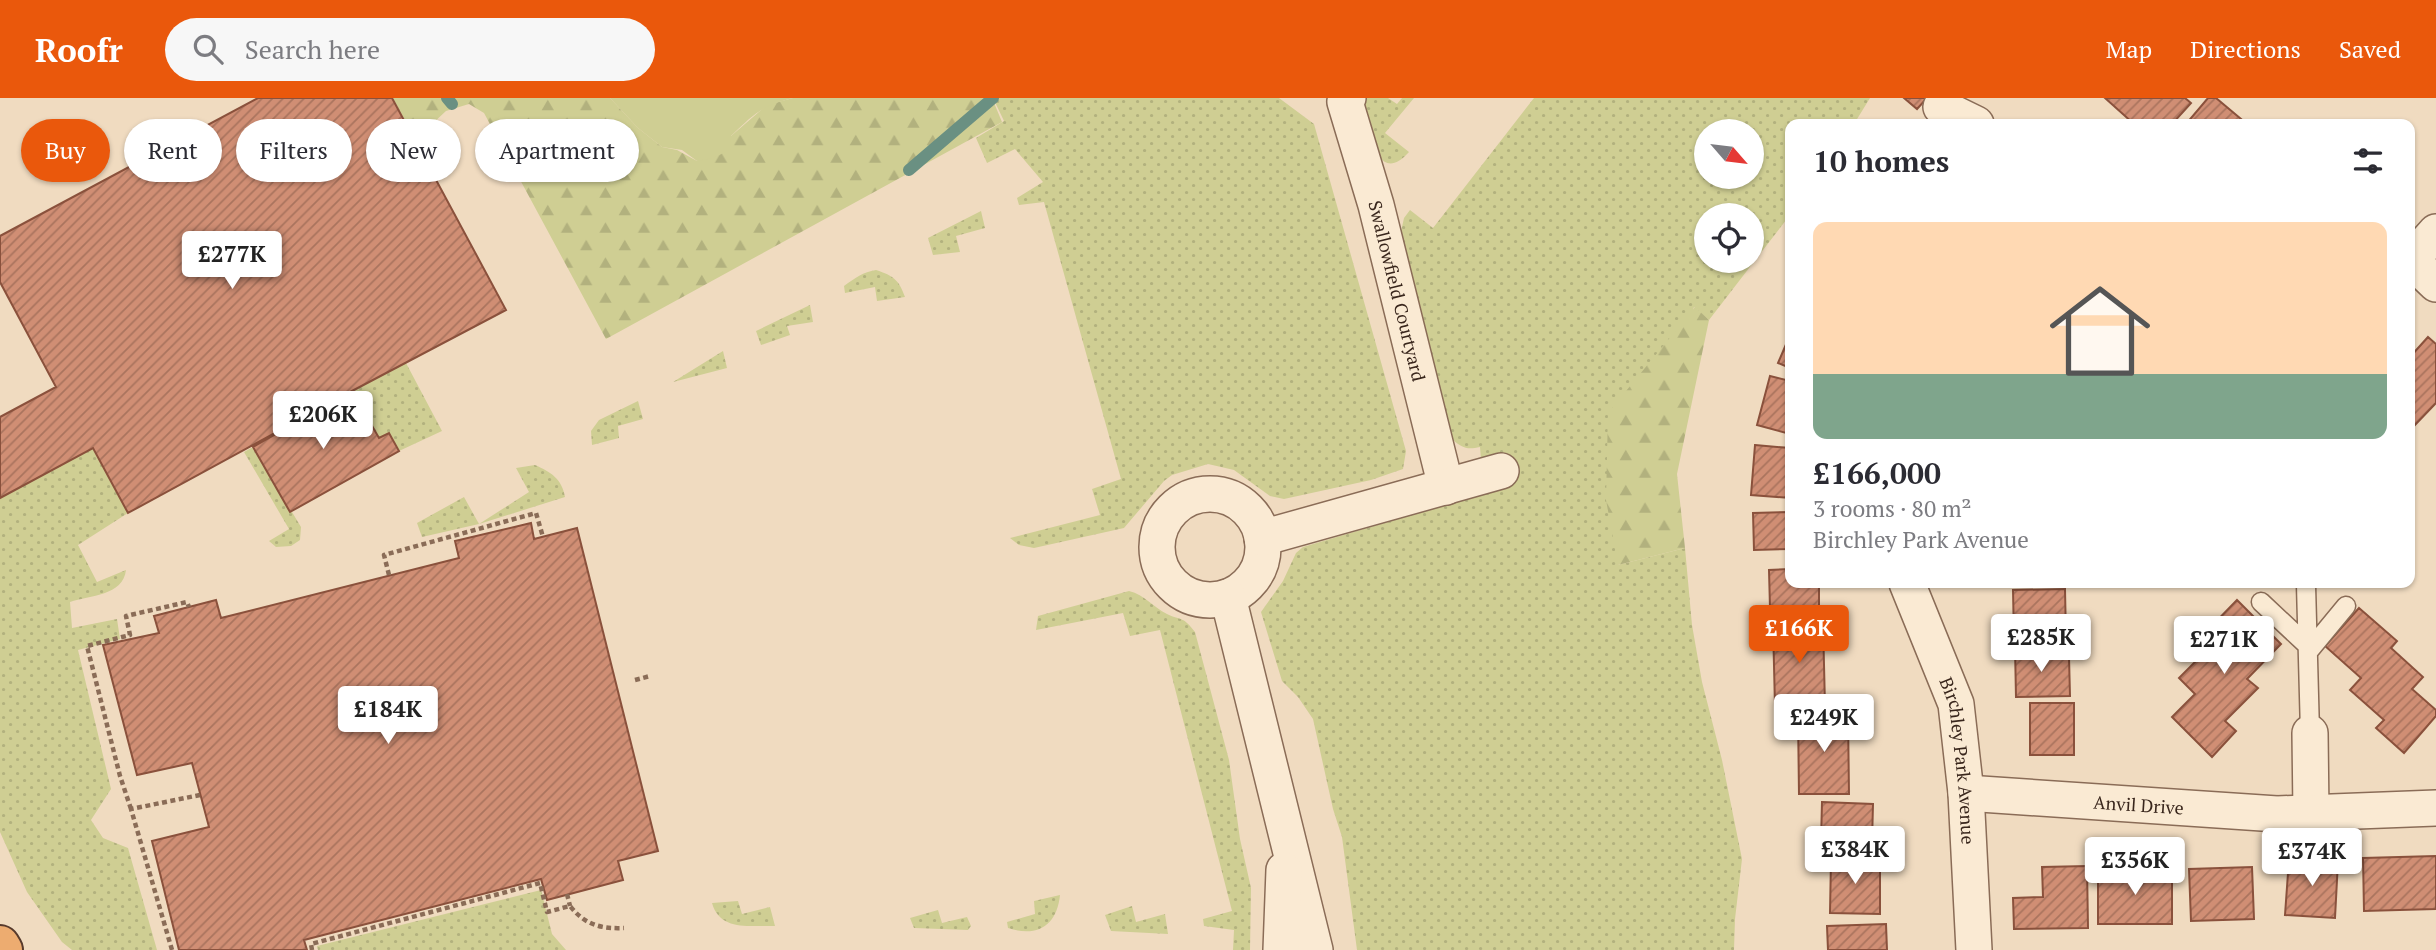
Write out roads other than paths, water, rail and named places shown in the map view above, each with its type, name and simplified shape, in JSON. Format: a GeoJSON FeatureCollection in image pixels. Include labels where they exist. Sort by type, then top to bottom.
{"type":"FeatureCollection","features":[{"type":"Feature","properties":{"kind":"highway"},"geometry":{"type":"LineString","coordinates":[[0,945],[4,950]]}},
{"type":"Feature","properties":{"kind":"street","name":"Swallowfield Courtyard"},"geometry":{"type":"LineString","coordinates":[[1348,98],[1345,102],[1376,205],[1446,487]]}},
{"type":"Feature","properties":{"kind":"street"},"geometry":{"type":"LineString","coordinates":[[1941,107],[1966,119]]}},
{"type":"Feature","properties":{"kind":"street"},"geometry":{"type":"LineString","coordinates":[[2415,255],[2436,232]]}},
{"type":"Feature","properties":{"kind":"street"},"geometry":{"type":"LineString","coordinates":[[2415,265],[2436,284]]}},
{"type":"Feature","properties":{"kind":"street"},"geometry":{"type":"LineString","coordinates":[[1262,538],[1501,471]]}},
{"type":"Feature","properties":{"kind":"street"},"geometry":{"type":"LineString","coordinates":[[1210,494],[1228,497],[1243,506],[1255,519],[1262,538],[1261,563],[1254,576],[1244,588],[1227,597],[1202,600],[1187,596],[1172,586],[1162,571],[1157,553],[1158,536],[1165,519],[1177,505],[1192,497],[1210,494]]}},
{"type":"Feature","properties":{"kind":"street","name":"Birchley Park Avenue"},"geometry":{"type":"LineString","coordinates":[[1909,588],[1956,704],[1966,793],[1975,949]]}},
{"type":"Feature","properties":{"kind":"street"},"geometry":{"type":"LineString","coordinates":[[1227,597],[1315,950]]}},
{"type":"Feature","properties":{"kind":"street"},"geometry":{"type":"LineString","coordinates":[[2310,733],[2312,813]]}},
{"type":"Feature","properties":{"kind":"street","name":"Anvil Drive"},"geometry":{"type":"LineString","coordinates":[[1966,793],[2277,814],[2436,808]]}},
{"type":"Feature","properties":{"kind":"street"},"geometry":{"type":"LineString","coordinates":[[1281,950],[1286,831]]}},
{"type":"Feature","properties":{"kind":"lane"},"geometry":{"type":"LineString","coordinates":[[2306,588],[2310,733]]}},
{"type":"Feature","properties":{"kind":"lane"},"geometry":{"type":"LineString","coordinates":[[2261,602],[2308,649]]}},
{"type":"Feature","properties":{"kind":"lane"},"geometry":{"type":"LineString","coordinates":[[2308,649],[2346,606]]}},
{"type":"Feature","properties":{"kind":"waterway"},"geometry":{"type":"LineString","coordinates":[[447,98],[452,104]]}},
{"type":"Feature","properties":{"kind":"waterway"},"geometry":{"type":"LineString","coordinates":[[909,170],[993,98]]}}]}
